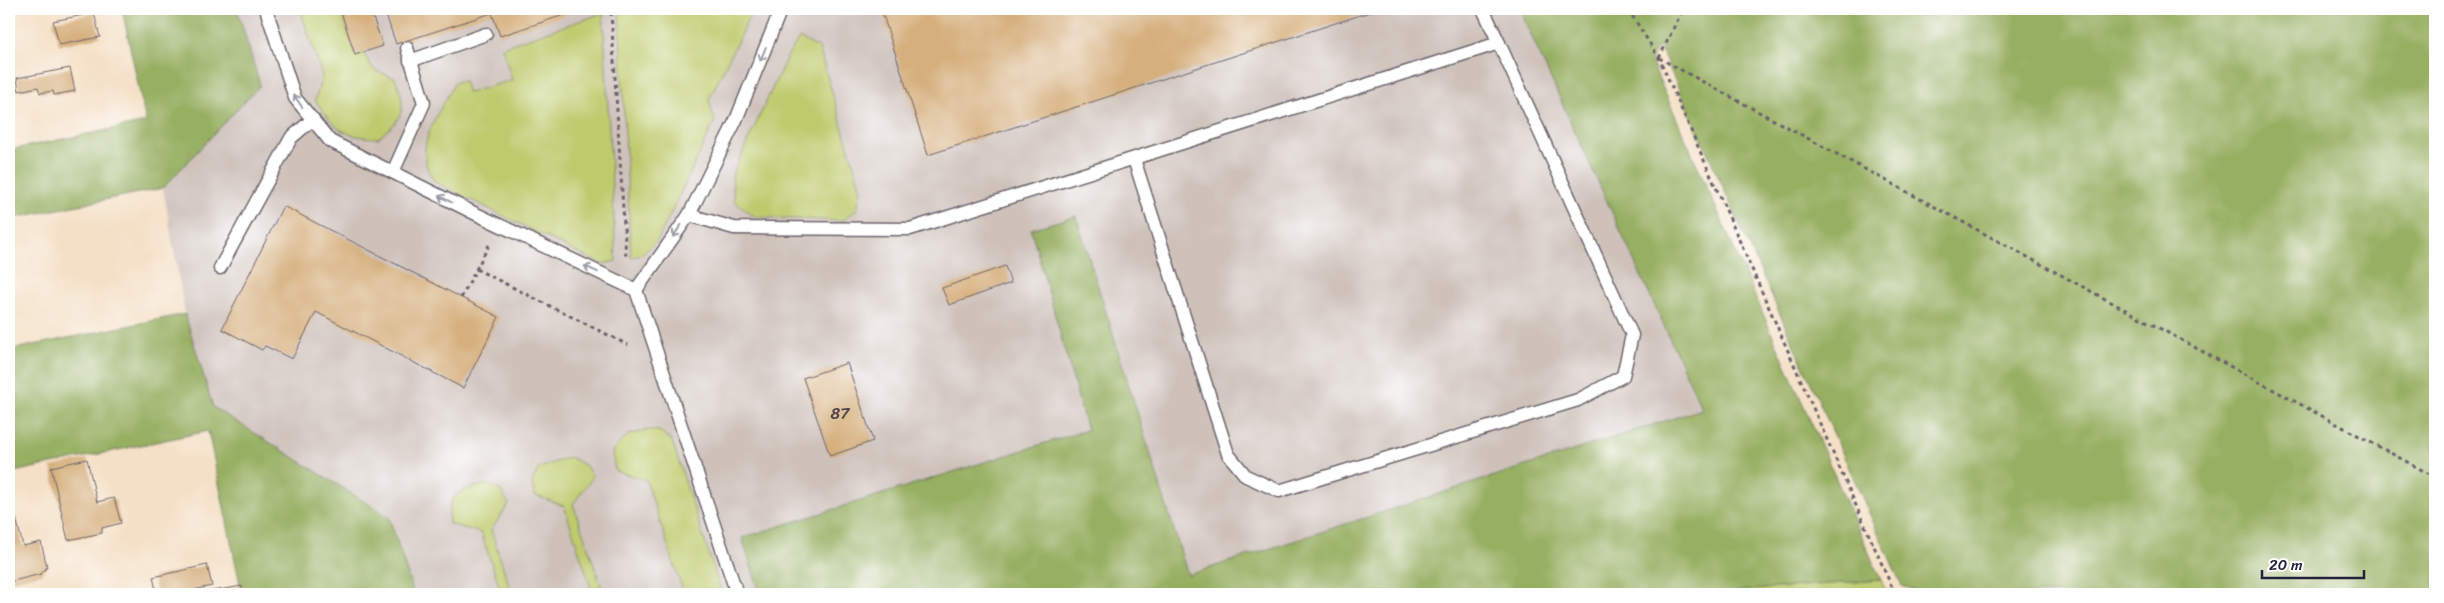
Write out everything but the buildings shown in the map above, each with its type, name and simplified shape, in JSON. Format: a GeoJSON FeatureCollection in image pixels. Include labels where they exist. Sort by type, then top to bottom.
{"type":"FeatureCollection","features":[{"type":"Feature","properties":{"kind":"lane"},"geometry":{"type":"LineString","coordinates":[[266,9],[295,98],[330,141],[499,226],[632,288],[659,360],[737,594]]}},
{"type":"Feature","properties":{"kind":"lane"},"geometry":{"type":"LineString","coordinates":[[632,288],[689,215],[736,120],[781,9]]}},
{"type":"Feature","properties":{"kind":"lane"},"geometry":{"type":"LineString","coordinates":[[1134,159],[1228,454],[1246,476],[1280,491],[1578,400],[1623,376],[1632,335],[1483,9]]}},
{"type":"Feature","properties":{"kind":"lane"},"geometry":{"type":"LineString","coordinates":[[410,61],[486,34]]}},
{"type":"Feature","properties":{"kind":"lane"},"geometry":{"type":"LineString","coordinates":[[689,215],[734,228],[910,229],[1499,44]]}},
{"type":"Feature","properties":{"kind":"lane"},"geometry":{"type":"LineString","coordinates":[[393,172],[424,103],[406,48]]}},
{"type":"Feature","properties":{"kind":"lane"},"geometry":{"type":"LineString","coordinates":[[220,268],[291,138],[313,119]]}},
{"type":"Feature","properties":{"kind":"path"},"geometry":{"type":"LineString","coordinates":[[1628,9],[1659,58],[1895,594]]}},
{"type":"Feature","properties":{"kind":"path"},"geometry":{"type":"LineString","coordinates":[[1659,58],[1683,9]]}},
{"type":"Feature","properties":{"kind":"path"},"geometry":{"type":"LineString","coordinates":[[611,12],[632,288]]}},
{"type":"Feature","properties":{"kind":"path"},"geometry":{"type":"LineString","coordinates":[[1659,58],[2435,477]]}},
{"type":"Feature","properties":{"kind":"path"},"geometry":{"type":"LineString","coordinates":[[461,298],[499,226]]}},
{"type":"Feature","properties":{"kind":"path"},"geometry":{"type":"LineString","coordinates":[[476,269],[659,360]]}},
{"type":"Feature","properties":{"kind":"shaded area"},"geometry":{"type":"Polygon","coordinates":[[[237,9],[1519,9],[1703,409],[1188,575],[1075,216],[1031,229],[1088,430],[743,538],[760,594],[414,594],[389,517],[213,407],[185,314],[163,188],[260,85],[237,9]]]}},
{"type":"Feature","properties":{"kind":"green space"},"geometry":{"type":"Polygon","coordinates":[[[122,9],[237,9],[260,85],[163,188],[9,219],[9,150],[146,122],[122,9]]]}},
{"type":"Feature","properties":{"kind":"green space"},"geometry":{"type":"Polygon","coordinates":[[[300,9],[340,9],[355,54],[363,52],[374,70],[395,78],[401,97],[401,112],[387,131],[378,138],[356,136],[340,130],[328,118],[315,100],[322,76],[300,9]]]}},
{"type":"Feature","properties":{"kind":"green space"},"geometry":{"type":"Polygon","coordinates":[[[624,9],[753,9],[709,100],[715,121],[658,240],[643,254],[631,258],[619,11],[624,9]]]}},
{"type":"Feature","properties":{"kind":"green space"},"geometry":{"type":"Polygon","coordinates":[[[1519,9],[2435,9],[2435,594],[1925,594],[1902,586],[1659,45],[1651,61],[1881,580],[1749,590],[1723,594],[1189,594],[1187,589],[1170,594],[760,594],[742,538],[1087,430],[1031,229],[1076,216],[1188,575],[1702,409],[1519,9]]]}},
{"type":"Feature","properties":{"kind":"green space"},"geometry":{"type":"Polygon","coordinates":[[[603,13],[616,261],[603,264],[435,182],[428,170],[425,157],[429,132],[455,82],[464,81],[468,93],[512,80],[502,47],[603,13]]]}},
{"type":"Feature","properties":{"kind":"green space"},"geometry":{"type":"Polygon","coordinates":[[[799,38],[819,48],[861,190],[857,209],[843,221],[755,217],[734,201],[732,175],[787,57],[799,38]]]}},
{"type":"Feature","properties":{"kind":"green space"},"geometry":{"type":"Polygon","coordinates":[[[185,314],[213,407],[389,517],[414,594],[242,594],[208,431],[9,473],[9,350],[185,314]]]}},
{"type":"Feature","properties":{"kind":"green space"},"geometry":{"type":"Polygon","coordinates":[[[647,430],[660,431],[672,441],[722,594],[684,594],[646,480],[615,471],[612,451],[628,435],[647,430]]]}},
{"type":"Feature","properties":{"kind":"green space"},"geometry":{"type":"Polygon","coordinates":[[[570,457],[586,466],[593,477],[573,504],[604,594],[593,594],[564,506],[534,495],[532,481],[539,468],[570,457]]]}},
{"type":"Feature","properties":{"kind":"green space"},"geometry":{"type":"Polygon","coordinates":[[[488,484],[500,490],[509,504],[491,530],[512,594],[502,594],[481,533],[449,524],[450,506],[453,499],[470,488],[488,484]]]}},
{"type":"Feature","properties":{"kind":"green space"},"geometry":{"type":"Polygon","coordinates":[[[1881,580],[1887,594],[1723,594],[1749,590],[1881,580]]]}}]}
